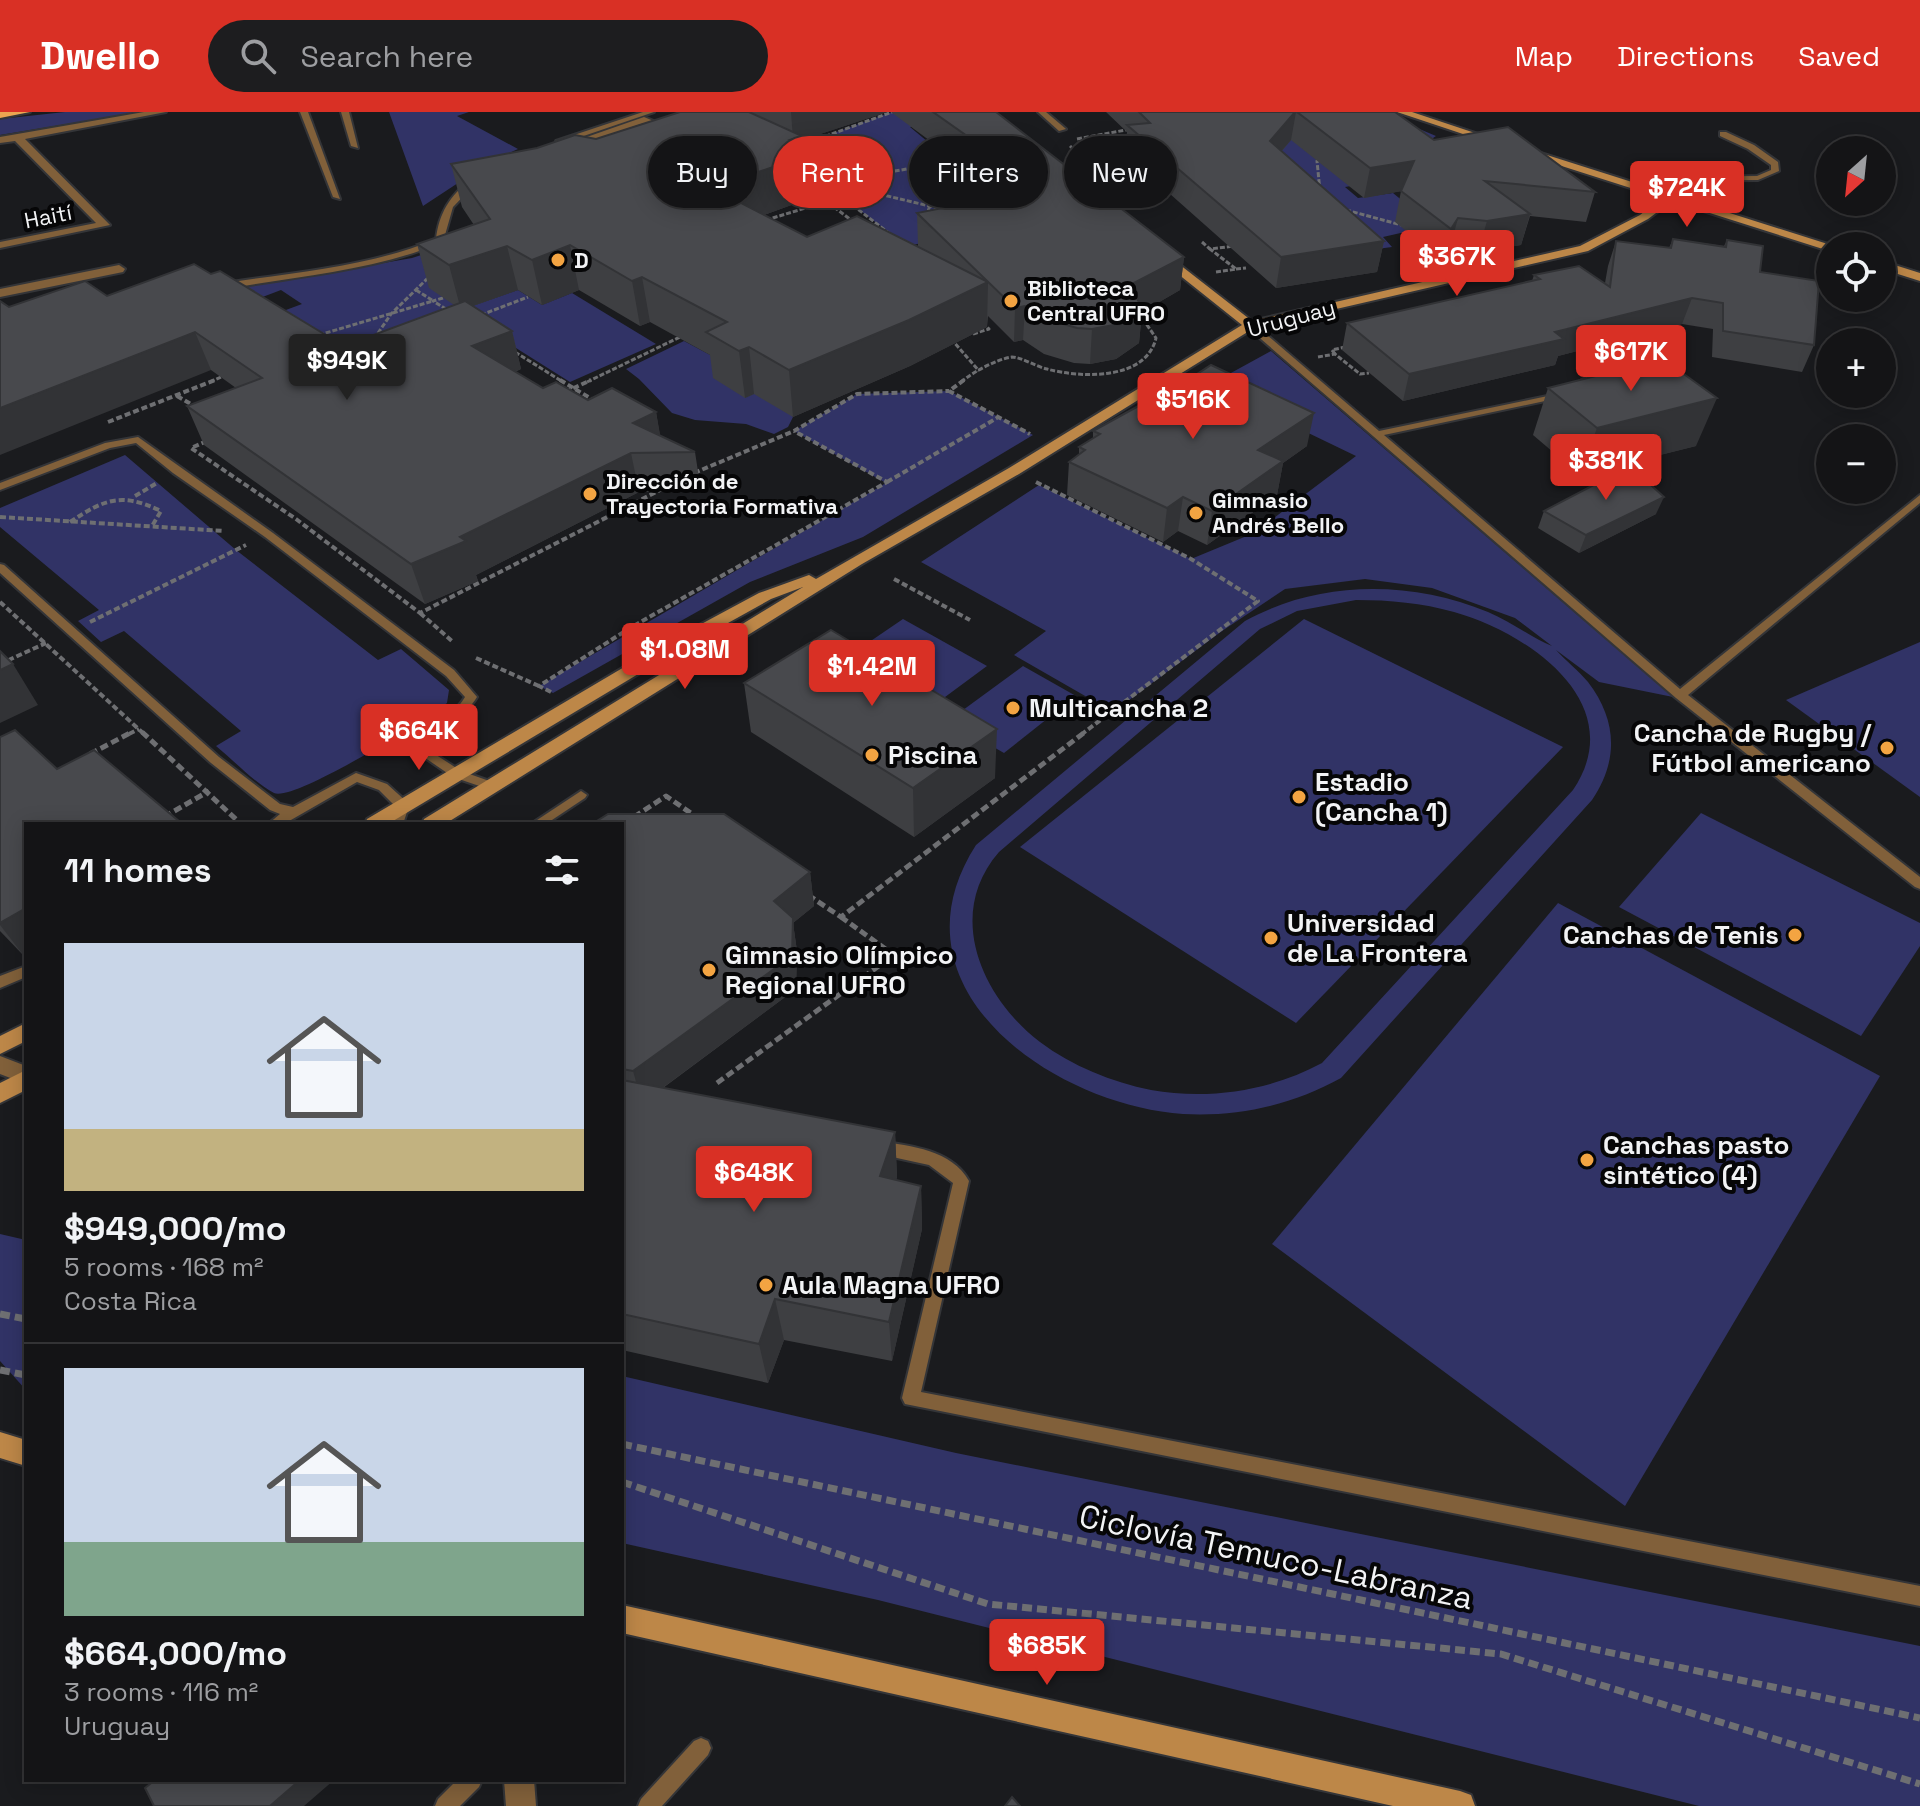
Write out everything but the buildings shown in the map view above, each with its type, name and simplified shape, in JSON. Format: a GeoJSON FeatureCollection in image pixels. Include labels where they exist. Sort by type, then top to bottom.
{"type":"FeatureCollection","features":[{"type":"Feature","properties":{"kind":"main road"},"geometry":{"type":"LineString","coordinates":[[0,115],[25,112]]}},
{"type":"Feature","properties":{"kind":"main road"},"geometry":{"type":"LineString","coordinates":[[1402,112],[1505,145]]}},
{"type":"Feature","properties":{"kind":"main road"},"geometry":{"type":"LineString","coordinates":[[1520,149],[1756,218],[1794,236]]}},
{"type":"Feature","properties":{"kind":"main road"},"geometry":{"type":"LineString","coordinates":[[1591,172],[1640,182],[1816,243]]}},
{"type":"Feature","properties":{"kind":"main road"},"geometry":{"type":"LineString","coordinates":[[1605,176],[1633,194],[1644,217],[1685,211],[1728,215]]}},
{"type":"Feature","properties":{"kind":"main road","name":"Uruguay"},"geometry":{"type":"LineString","coordinates":[[434,822],[857,561],[1056,446],[1250,325],[1568,254],[1593,246],[1644,217],[1666,193]]}},
{"type":"Feature","properties":{"kind":"main road"},"geometry":{"type":"LineString","coordinates":[[1152,248],[1250,325]]}},
{"type":"Feature","properties":{"kind":"main road"},"geometry":{"type":"LineString","coordinates":[[1896,269],[1920,277]]}},
{"type":"Feature","properties":{"kind":"main road","name":"Uruguay"},"geometry":{"type":"LineString","coordinates":[[380,822],[400,815],[457,774],[659,654],[765,596],[857,561]]}},
{"type":"Feature","properties":{"kind":"main road"},"geometry":{"type":"LineString","coordinates":[[0,1046],[24,1032]]}},
{"type":"Feature","properties":{"kind":"main road"},"geometry":{"type":"LineString","coordinates":[[0,1094],[24,1078]]}},
{"type":"Feature","properties":{"kind":"main road"},"geometry":{"type":"LineString","coordinates":[[624,1619],[1453,1805]]}},
{"type":"Feature","properties":{"kind":"street"},"geometry":{"type":"LineString","coordinates":[[0,140],[161,112]]}},
{"type":"Feature","properties":{"kind":"street"},"geometry":{"type":"LineString","coordinates":[[644,120],[699,142],[609,173],[603,171],[591,175],[546,153],[644,120]]}},
{"type":"Feature","properties":{"kind":"street","name":"Haití"},"geometry":{"type":"LineString","coordinates":[[0,245],[104,225],[17,137]]}},
{"type":"Feature","properties":{"kind":"street"},"geometry":{"type":"LineString","coordinates":[[0,281],[5,292],[119,269]]}},
{"type":"Feature","properties":{"kind":"street"},"geometry":{"type":"LineString","coordinates":[[0,1065],[24,1076]]}},
{"type":"Feature","properties":{"kind":"street"},"geometry":{"type":"LineString","coordinates":[[519,1782],[521,1806]]}},
{"type":"Feature","properties":{"kind":"lane"},"geometry":{"type":"LineString","coordinates":[[304,112],[337,197]]}},
{"type":"Feature","properties":{"kind":"lane"},"geometry":{"type":"LineString","coordinates":[[345,112],[355,146]]}},
{"type":"Feature","properties":{"kind":"lane"},"geometry":{"type":"LineString","coordinates":[[533,150],[649,112],[656,119],[700,136]]}},
{"type":"Feature","properties":{"kind":"lane"},"geometry":{"type":"LineString","coordinates":[[1042,112],[1062,129]]}},
{"type":"Feature","properties":{"kind":"lane"},"geometry":{"type":"LineString","coordinates":[[1640,182],[1758,178],[1777,169],[1763,154],[1723,134]]}},
{"type":"Feature","properties":{"kind":"lane"},"geometry":{"type":"LineString","coordinates":[[207,289],[381,259],[424,248],[440,240],[442,216],[449,202],[479,178]]}},
{"type":"Feature","properties":{"kind":"lane"},"geometry":{"type":"LineString","coordinates":[[1250,325],[1680,695],[1920,884]]}},
{"type":"Feature","properties":{"kind":"lane"},"geometry":{"type":"LineString","coordinates":[[1376,434],[1555,397],[1621,361]]}},
{"type":"Feature","properties":{"kind":"lane"},"geometry":{"type":"LineString","coordinates":[[0,487],[108,445],[138,440],[450,673],[471,697],[461,715],[429,737],[424,753],[457,774],[491,786]]}},
{"type":"Feature","properties":{"kind":"lane"},"geometry":{"type":"LineString","coordinates":[[1680,695],[1920,498]]}},
{"type":"Feature","properties":{"kind":"lane"},"geometry":{"type":"LineString","coordinates":[[0,567],[215,760],[275,807],[295,811]]}},
{"type":"Feature","properties":{"kind":"lane"},"geometry":{"type":"LineString","coordinates":[[277,822],[356,777],[383,787],[400,815]]}},
{"type":"Feature","properties":{"kind":"lane"},"geometry":{"type":"LineString","coordinates":[[540,822],[581,795]]}},
{"type":"Feature","properties":{"kind":"lane"},"geometry":{"type":"LineString","coordinates":[[0,982],[24,972]]}},
{"type":"Feature","properties":{"kind":"lane"},"geometry":{"type":"LineString","coordinates":[[865,1145],[927,1155],[952,1168],[961,1181],[911,1398],[1920,1596]]}},
{"type":"Feature","properties":{"kind":"lane"},"geometry":{"type":"LineString","coordinates":[[648,1806],[701,1748]]}},
{"type":"Feature","properties":{"kind":"lane"},"geometry":{"type":"LineString","coordinates":[[445,1806],[470,1782]]}},
{"type":"Feature","properties":{"kind":"path"},"geometry":{"type":"LineString","coordinates":[[823,136],[892,112]]}},
{"type":"Feature","properties":{"kind":"path"},"geometry":{"type":"LineString","coordinates":[[1093,136],[1140,128]]}},
{"type":"Feature","properties":{"kind":"path"},"geometry":{"type":"LineString","coordinates":[[1326,199],[1320,193],[1317,161],[1328,159]]}},
{"type":"Feature","properties":{"kind":"path"},"geometry":{"type":"LineString","coordinates":[[763,221],[804,208]]}},
{"type":"Feature","properties":{"kind":"path"},"geometry":{"type":"LineString","coordinates":[[835,208],[863,229]]}},
{"type":"Feature","properties":{"kind":"path"},"geometry":{"type":"LineString","coordinates":[[840,212],[856,208],[894,237]]}},
{"type":"Feature","properties":{"kind":"path"},"geometry":{"type":"LineString","coordinates":[[925,218],[929,208]]}},
{"type":"Feature","properties":{"kind":"path"},"geometry":{"type":"LineString","coordinates":[[939,208],[956,212]]}},
{"type":"Feature","properties":{"kind":"path"},"geometry":{"type":"LineString","coordinates":[[1346,210],[1412,229]]}},
{"type":"Feature","properties":{"kind":"path"},"geometry":{"type":"LineString","coordinates":[[1202,242],[1236,269]]}},
{"type":"Feature","properties":{"kind":"path"},"geometry":{"type":"LineString","coordinates":[[1210,249],[1241,245]]}},
{"type":"Feature","properties":{"kind":"path"},"geometry":{"type":"LineString","coordinates":[[1189,277],[1246,268]]}},
{"type":"Feature","properties":{"kind":"path"},"geometry":{"type":"LineString","coordinates":[[374,339],[391,314],[436,271]]}},
{"type":"Feature","properties":{"kind":"path"},"geometry":{"type":"LineString","coordinates":[[416,290],[454,314]]}},
{"type":"Feature","properties":{"kind":"path"},"geometry":{"type":"LineString","coordinates":[[477,316],[528,297]]}},
{"type":"Feature","properties":{"kind":"path"},"geometry":{"type":"LineString","coordinates":[[305,339],[443,298]]}},
{"type":"Feature","properties":{"kind":"path"},"geometry":{"type":"LineString","coordinates":[[949,391],[979,371],[1013,357],[1037,368],[1068,375],[1088,376],[1118,371],[1147,357],[1155,348],[1156,338],[1152,330],[1134,317]]}},
{"type":"Feature","properties":{"kind":"path"},"geometry":{"type":"LineString","coordinates":[[978,319],[989,329],[953,341],[979,371]]}},
{"type":"Feature","properties":{"kind":"path"},"geometry":{"type":"LineString","coordinates":[[559,395],[683,335],[670,327]]}},
{"type":"Feature","properties":{"kind":"path"},"geometry":{"type":"LineString","coordinates":[[1335,354],[1332,350],[1346,347]]}},
{"type":"Feature","properties":{"kind":"path"},"geometry":{"type":"LineString","coordinates":[[511,350],[598,403]]}},
{"type":"Feature","properties":{"kind":"path"},"geometry":{"type":"LineString","coordinates":[[844,388],[857,394],[949,391],[1056,446]]}},
{"type":"Feature","properties":{"kind":"path"},"geometry":{"type":"LineString","coordinates":[[693,473],[794,431],[857,394]]}},
{"type":"Feature","properties":{"kind":"path"},"geometry":{"type":"LineString","coordinates":[[176,395],[200,409]]}},
{"type":"Feature","properties":{"kind":"path"},"geometry":{"type":"LineString","coordinates":[[142,398],[151,405]]}},
{"type":"Feature","properties":{"kind":"path"},"geometry":{"type":"LineString","coordinates":[[539,686],[630,628],[997,418]]}},
{"type":"Feature","properties":{"kind":"path"},"geometry":{"type":"LineString","coordinates":[[794,431],[887,482]]}},
{"type":"Feature","properties":{"kind":"path"},"geometry":{"type":"LineString","coordinates":[[220,436],[191,448],[296,519],[452,641]]}},
{"type":"Feature","properties":{"kind":"path"},"geometry":{"type":"LineString","coordinates":[[210,460],[220,456]]}},
{"type":"Feature","properties":{"kind":"path"},"geometry":{"type":"LineString","coordinates":[[694,459],[706,466]]}},
{"type":"Feature","properties":{"kind":"path"},"geometry":{"type":"LineString","coordinates":[[841,917],[1258,601],[1191,559],[1014,471]]}},
{"type":"Feature","properties":{"kind":"path"},"geometry":{"type":"LineString","coordinates":[[420,613],[496,577],[519,561],[668,486]]}},
{"type":"Feature","properties":{"kind":"path"},"geometry":{"type":"LineString","coordinates":[[256,492],[264,488]]}},
{"type":"Feature","properties":{"kind":"path"},"geometry":{"type":"LineString","coordinates":[[69,522],[99,502],[134,497],[161,511],[152,526]]}},
{"type":"Feature","properties":{"kind":"path"},"geometry":{"type":"LineString","coordinates":[[82,626],[308,513]]}},
{"type":"Feature","properties":{"kind":"path"},"geometry":{"type":"LineString","coordinates":[[0,517],[269,535]]}},
{"type":"Feature","properties":{"kind":"path"},"geometry":{"type":"LineString","coordinates":[[355,564],[364,560]]}},
{"type":"Feature","properties":{"kind":"path"},"geometry":{"type":"LineString","coordinates":[[483,568],[496,577]]}},
{"type":"Feature","properties":{"kind":"path"},"geometry":{"type":"LineString","coordinates":[[894,579],[970,620]]}},
{"type":"Feature","properties":{"kind":"path"},"geometry":{"type":"LineString","coordinates":[[0,602],[3,608],[209,791],[239,822]]}},
{"type":"Feature","properties":{"kind":"path"},"geometry":{"type":"LineString","coordinates":[[0,664],[46,643]]}},
{"type":"Feature","properties":{"kind":"path"},"geometry":{"type":"LineString","coordinates":[[476,658],[553,693],[540,701]]}},
{"type":"Feature","properties":{"kind":"path"},"geometry":{"type":"LineString","coordinates":[[88,755],[139,729]]}},
{"type":"Feature","properties":{"kind":"path"},"geometry":{"type":"LineString","coordinates":[[159,820],[209,791]]}},
{"type":"Feature","properties":{"kind":"path"},"geometry":{"type":"LineString","coordinates":[[633,818],[666,796],[703,822]]}},
{"type":"Feature","properties":{"kind":"path"},"geometry":{"type":"LineString","coordinates":[[717,1083],[894,955],[803,891]]}},
{"type":"Feature","properties":{"kind":"path"},"geometry":{"type":"LineString","coordinates":[[0,1314],[24,1319]]}},
{"type":"Feature","properties":{"kind":"path"},"geometry":{"type":"LineString","coordinates":[[0,1370],[24,1375]]}},
{"type":"Feature","properties":{"kind":"path","name":"Ciclovía Temuco-Labranza"},"geometry":{"type":"LineString","coordinates":[[624,1444],[1920,1718]]}},
{"type":"Feature","properties":{"kind":"path"},"geometry":{"type":"LineString","coordinates":[[624,1483],[988,1604],[1501,1654],[1920,1784]]}},
{"type":"Feature","properties":{"kind":"shaded area"},"geometry":{"type":"Polygon","coordinates":[[[65,112],[140,112],[0,135],[0,119],[65,112]]]}},
{"type":"Feature","properties":{"kind":"shaded area"},"geometry":{"type":"Polygon","coordinates":[[[389,112],[469,112],[457,116],[518,149],[493,160],[423,206],[389,112]]]}},
{"type":"Feature","properties":{"kind":"shaded area"},"geometry":{"type":"Polygon","coordinates":[[[892,112],[961,117],[910,127],[921,136],[909,136],[909,208],[993,208],[999,228],[907,246],[857,208],[893,208],[893,136],[825,136],[892,112]]]}},
{"type":"Feature","properties":{"kind":"shaded area"},"geometry":{"type":"Polygon","coordinates":[[[1384,114],[1436,136],[1427,142],[1410,227],[1405,232],[1383,237],[1392,247],[1362,251],[1241,151],[1307,124],[1373,182],[1345,187],[1358,198],[1393,193],[1410,207],[1384,114]]]}},
{"type":"Feature","properties":{"kind":"shaded area"},"geometry":{"type":"Polygon","coordinates":[[[446,247],[461,310],[518,290],[542,305],[572,293],[656,344],[570,382],[489,331],[353,382],[267,317],[302,304],[281,290],[226,311],[119,309],[412,258],[446,247]]]}},
{"type":"Feature","properties":{"kind":"shaded area"},"geometry":{"type":"Polygon","coordinates":[[[684,341],[770,387],[793,417],[788,427],[774,434],[746,424],[695,420],[672,413],[626,369],[684,341]]]}},
{"type":"Feature","properties":{"kind":"shaded area"},"geometry":{"type":"Polygon","coordinates":[[[1271,351],[1673,697],[1599,682],[1556,650],[1598,696],[1609,725],[1611,740],[1607,770],[1592,800],[1341,1078],[1304,1095],[1265,1107],[1224,1113],[1183,1114],[1133,1106],[1083,1088],[1036,1063],[996,1030],[967,991],[951,946],[953,897],[976,845],[1245,621],[1273,608],[1303,598],[1365,589],[1428,594],[1488,612],[1552,646],[1515,618],[1432,588],[1365,579],[1285,589],[1222,631],[1113,712],[1014,655],[1046,631],[921,562],[1039,485],[1191,559],[1254,533],[1356,456],[1209,385],[1271,351]],[[1356,600],[1297,611],[1260,629],[999,852],[983,876],[974,902],[973,927],[977,953],[1001,1002],[1040,1042],[1079,1066],[1107,1078],[1173,1093],[1239,1091],[1302,1073],[1322,1063],[1573,790],[1588,759],[1589,729],[1581,701],[1563,677],[1540,655],[1483,622],[1454,612],[1406,603],[1356,600]]]}},
{"type":"Feature","properties":{"kind":"shaded area"},"geometry":{"type":"Polygon","coordinates":[[[949,391],[1033,435],[863,537],[750,582],[553,693],[539,686],[886,483],[794,431],[857,394],[949,391]]]}},
{"type":"Feature","properties":{"kind":"shaded area"},"geometry":{"type":"Polygon","coordinates":[[[125,455],[236,550],[378,660],[401,649],[449,690],[447,703],[375,749],[303,787],[274,793],[260,784],[216,746],[241,731],[124,631],[101,642],[78,621],[99,610],[0,527],[0,508],[125,455]]]}},
{"type":"Feature","properties":{"kind":"shaded area"},"geometry":{"type":"Polygon","coordinates":[[[903,619],[987,666],[941,700],[856,651],[903,619]]]}},
{"type":"Feature","properties":{"kind":"shaded area","name":"Estadio (Cancha 1)"},"geometry":{"type":"Polygon","coordinates":[[[1304,619],[1563,747],[1296,1023],[1020,847],[1304,619]]]}},
{"type":"Feature","properties":{"kind":"shaded area","name":"Cancha de Rugby / Fútbol americano"},"geometry":{"type":"Polygon","coordinates":[[[1920,642],[1920,797],[1786,700],[1920,642]]]}},
{"type":"Feature","properties":{"kind":"shaded area","name":"Multicancha 2"},"geometry":{"type":"Polygon","coordinates":[[[1023,666],[1076,696],[1004,753],[948,721],[1023,666]]]}},
{"type":"Feature","properties":{"kind":"shaded area","name":"Canchas de Tenis"},"geometry":{"type":"Polygon","coordinates":[[[1701,813],[1920,923],[1920,946],[1861,1036],[1619,907],[1701,813]]]}},
{"type":"Feature","properties":{"kind":"shaded area","name":"Canchas pasto sintético (4)"},"geometry":{"type":"Polygon","coordinates":[[[1558,903],[1880,1076],[1625,1506],[1272,1244],[1558,903]]]}},
{"type":"Feature","properties":{"kind":"shaded area"},"geometry":{"type":"Polygon","coordinates":[[[0,1234],[24,1240],[24,1388],[0,1361],[0,1234]]]}},
{"type":"Feature","properties":{"kind":"shaded area"},"geometry":{"type":"Polygon","coordinates":[[[624,1376],[956,1453],[1920,1646],[1920,1806],[1699,1806],[878,1600],[624,1543],[624,1376]]]}},
{"type":"Feature","properties":{"kind":"place","name":"D"},"geometry":{"type":"Point","coordinates":[558,260]}},
{"type":"Feature","properties":{"kind":"place","name":"Biblioteca Central UFRO"},"geometry":{"type":"Point","coordinates":[1011,301]}},
{"type":"Feature","properties":{"kind":"place","name":"Dirección de Trayectoria Formativa"},"geometry":{"type":"Point","coordinates":[590,494]}},
{"type":"Feature","properties":{"kind":"place","name":"Gimnasio Andrés Bello"},"geometry":{"type":"Point","coordinates":[1196,513]}},
{"type":"Feature","properties":{"kind":"place","name":"Multicancha 2"},"geometry":{"type":"Point","coordinates":[1013,708]}},
{"type":"Feature","properties":{"kind":"place","name":"Cancha de Rugby / Fútbol americano"},"geometry":{"type":"Point","coordinates":[1887,748]}},
{"type":"Feature","properties":{"kind":"place","name":"Piscina"},"geometry":{"type":"Point","coordinates":[872,755]}},
{"type":"Feature","properties":{"kind":"place","name":"Estadio (Cancha 1)"},"geometry":{"type":"Point","coordinates":[1299,797]}},
{"type":"Feature","properties":{"kind":"place","name":"Canchas de Tenis"},"geometry":{"type":"Point","coordinates":[1795,935]}},
{"type":"Feature","properties":{"kind":"place","name":"Universidad de La Frontera"},"geometry":{"type":"Point","coordinates":[1271,938]}},
{"type":"Feature","properties":{"kind":"place","name":"Gimnasio Olímpico Regional UFRO"},"geometry":{"type":"Point","coordinates":[709,970]}},
{"type":"Feature","properties":{"kind":"place","name":"Canchas pasto sintético (4)"},"geometry":{"type":"Point","coordinates":[1587,1160]}},
{"type":"Feature","properties":{"kind":"place","name":"Aula Magna UFRO"},"geometry":{"type":"Point","coordinates":[766,1285]}}]}
